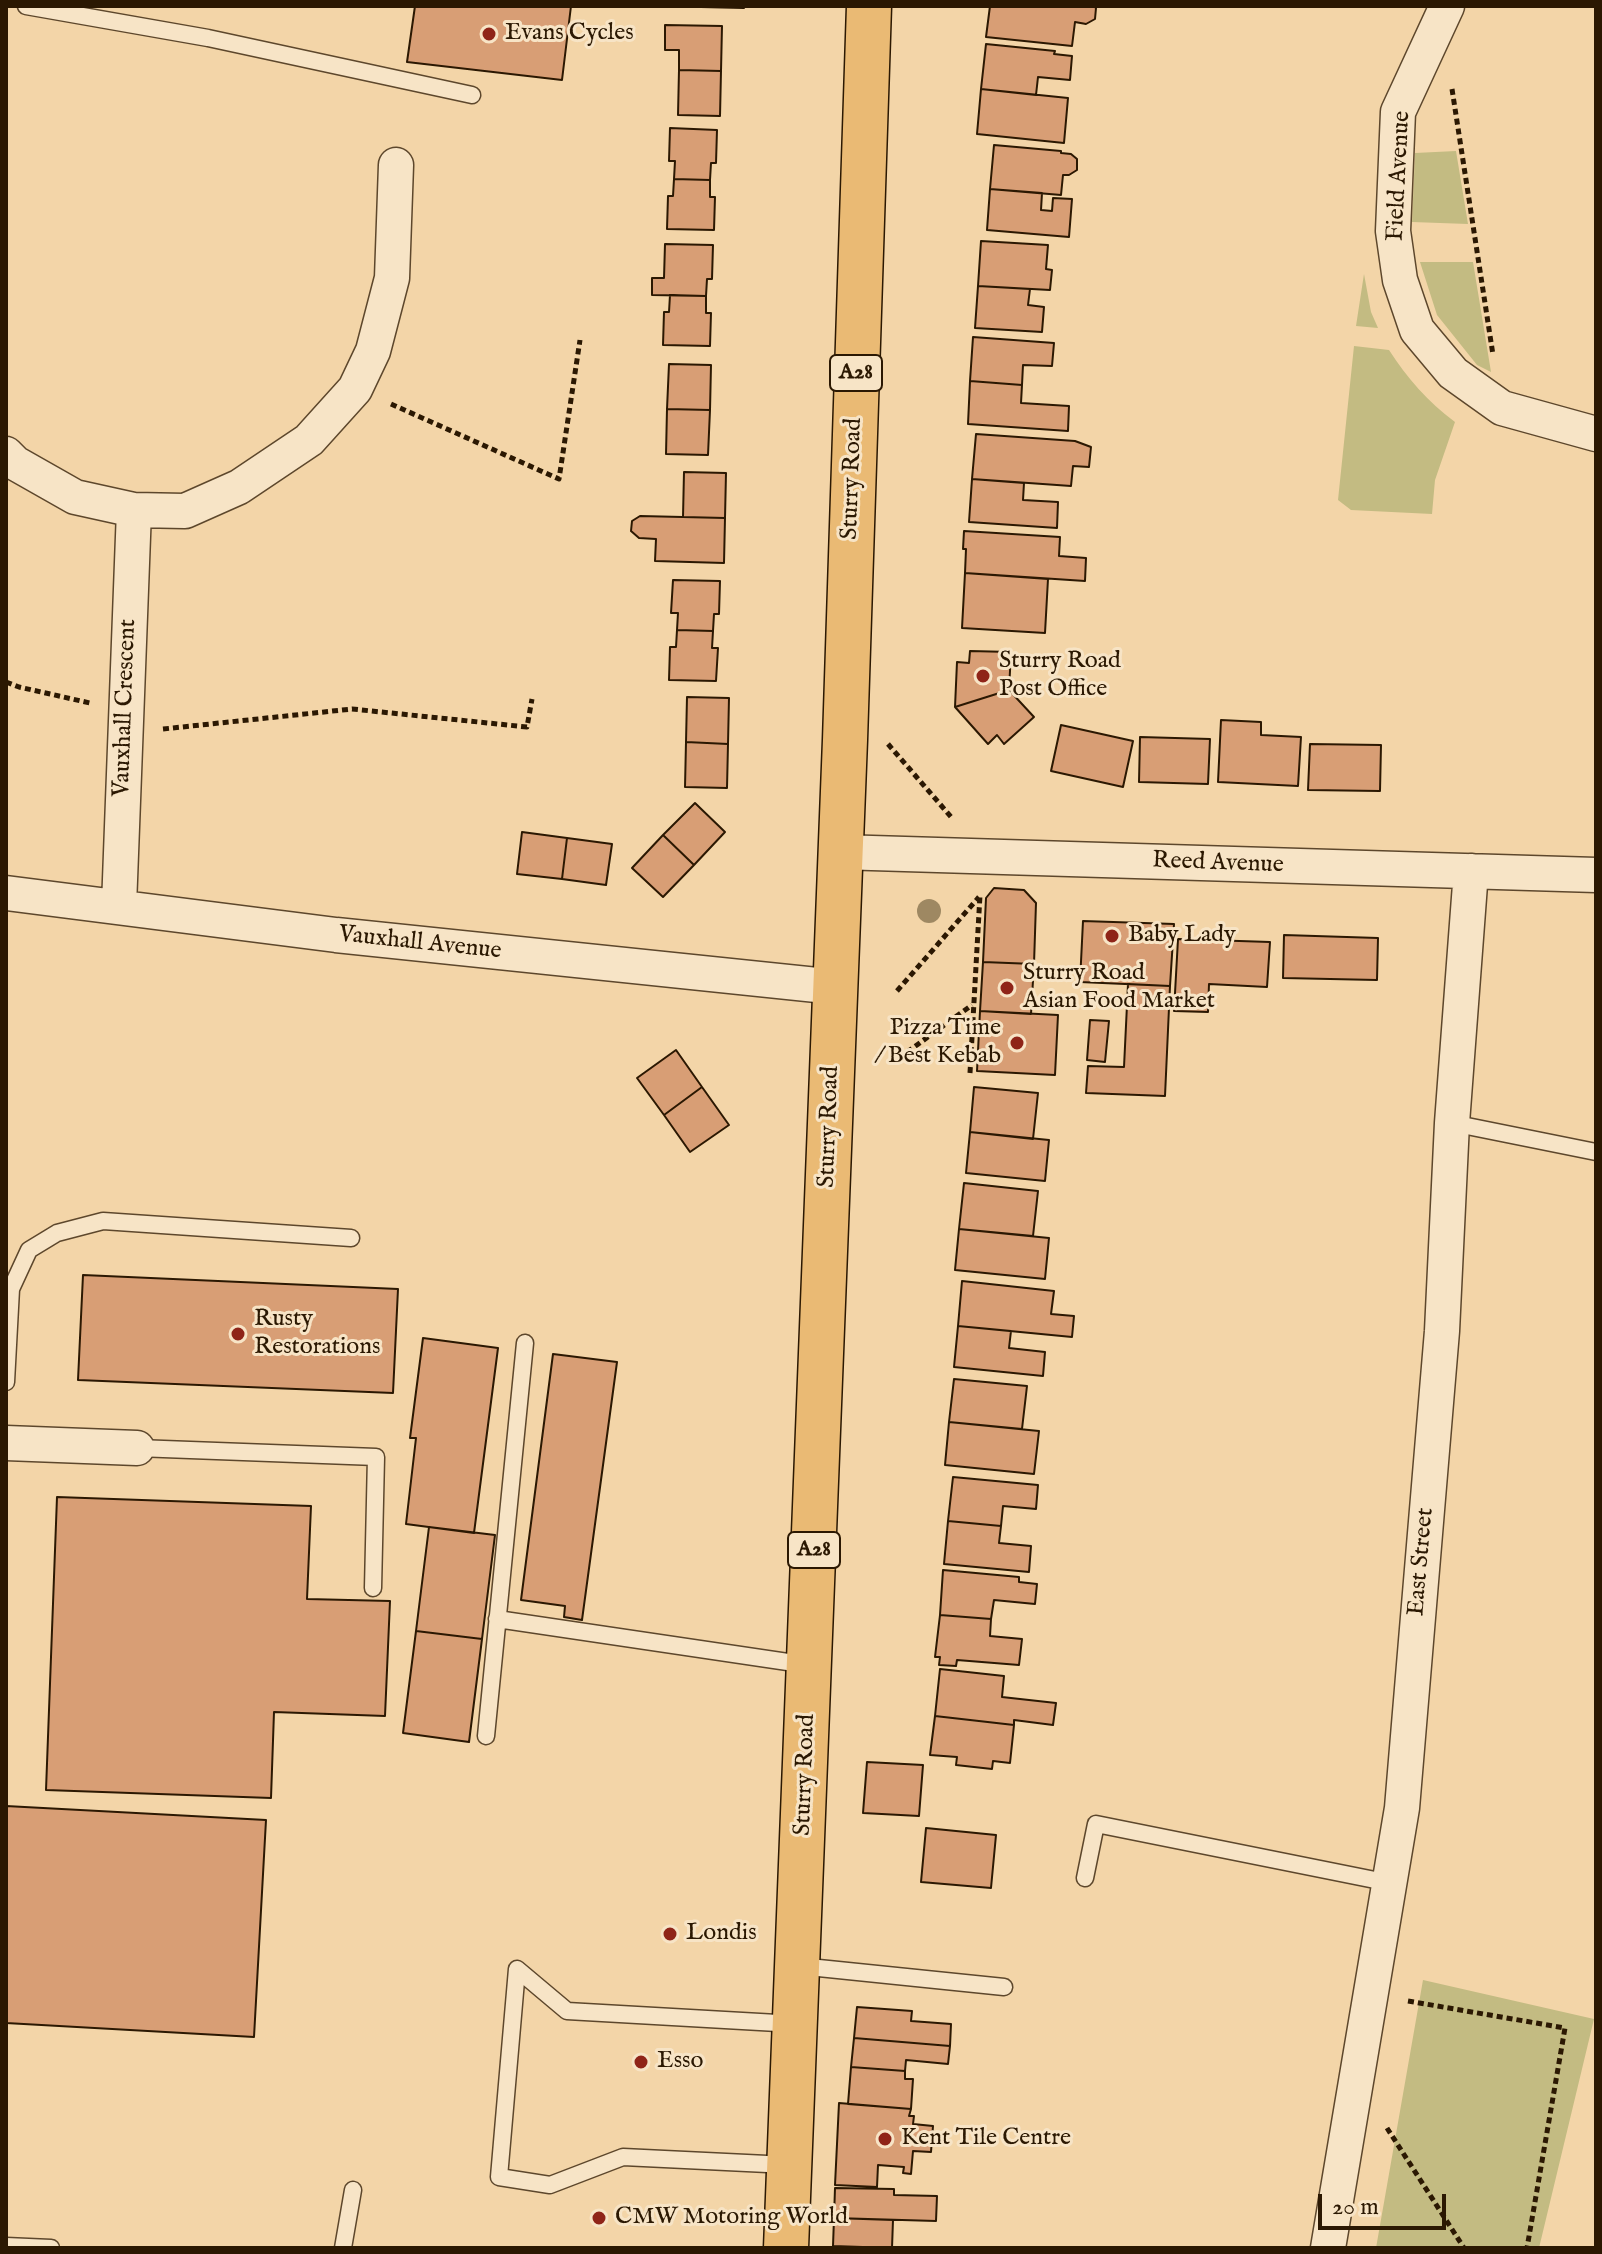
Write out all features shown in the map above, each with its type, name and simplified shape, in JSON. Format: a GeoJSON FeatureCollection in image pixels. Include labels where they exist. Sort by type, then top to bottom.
{"type":"FeatureCollection","features":[{"type":"Feature","properties":{"kind":"highway","name":"Sturry Road"},"geometry":{"type":"LineString","coordinates":[[786,2248],[836,987],[869,6]]}},
{"type":"Feature","properties":{"kind":"street","name":"Field Avenue"},"geometry":{"type":"LineString","coordinates":[[1444,12],[1398,112],[1393,231],[1400,280],[1417,330],[1453,373],[1502,408],[1596,434]]}},
{"type":"Feature","properties":{"kind":"street"},"geometry":{"type":"LineString","coordinates":[[6,454],[15,463],[75,497],[134,510],[185,511],[239,487],[309,440],[355,389],[373,351],[392,278],[396,165]]}},
{"type":"Feature","properties":{"kind":"street","name":"Vauxhall Crescent"},"geometry":{"type":"LineString","coordinates":[[119,906],[134,510]]}},
{"type":"Feature","properties":{"kind":"street","name":"Reed Avenue"},"geometry":{"type":"LineString","coordinates":[[839,852],[1596,875]]}},
{"type":"Feature","properties":{"kind":"street","name":"East Street"},"geometry":{"type":"LineString","coordinates":[[1328,2248],[1402,1808],[1441,1347],[1452,1123],[1471,871]]}},
{"type":"Feature","properties":{"kind":"street","name":"Vauxhall Avenue"},"geometry":{"type":"LineString","coordinates":[[6,893],[336,935],[836,987]]}},
{"type":"Feature","properties":{"kind":"street"},"geometry":{"type":"LineString","coordinates":[[6,1443],[137,1448]]}},
{"type":"Feature","properties":{"kind":"lane"},"geometry":{"type":"LineString","coordinates":[[26,6],[208,38],[472,95]]}},
{"type":"Feature","properties":{"kind":"lane"},"geometry":{"type":"LineString","coordinates":[[1452,1123],[1596,1152]]}},
{"type":"Feature","properties":{"kind":"lane"},"geometry":{"type":"LineString","coordinates":[[6,1382],[11,1289],[29,1250],[57,1233],[103,1221],[351,1238]]}},
{"type":"Feature","properties":{"kind":"lane"},"geometry":{"type":"LineString","coordinates":[[486,1736],[525,1343]]}},
{"type":"Feature","properties":{"kind":"lane"},"geometry":{"type":"LineString","coordinates":[[137,1448],[376,1457],[373,1588]]}},
{"type":"Feature","properties":{"kind":"lane"},"geometry":{"type":"LineString","coordinates":[[497,1619],[810,1665]]}},
{"type":"Feature","properties":{"kind":"lane"},"geometry":{"type":"LineString","coordinates":[[1085,1878],[1096,1824],[1390,1883]]}},
{"type":"Feature","properties":{"kind":"lane"},"geometry":{"type":"LineString","coordinates":[[799,1966],[1004,1987]]}},
{"type":"Feature","properties":{"kind":"lane"},"geometry":{"type":"LineString","coordinates":[[790,2165],[623,2157],[550,2185],[499,2177],[517,1969],[567,2011],[796,2024]]}},
{"type":"Feature","properties":{"kind":"lane"},"geometry":{"type":"LineString","coordinates":[[343,2248],[353,2190]]}},
{"type":"Feature","properties":{"kind":"lane"},"geometry":{"type":"LineString","coordinates":[[6,2246],[51,2248]]}},
{"type":"Feature","properties":{"kind":"path"},"geometry":{"type":"LineString","coordinates":[[1444,12],[1502,408]]}},
{"type":"Feature","properties":{"kind":"path"},"geometry":{"type":"LineString","coordinates":[[355,389],[559,479],[580,340]]}},
{"type":"Feature","properties":{"kind":"path"},"geometry":{"type":"LineString","coordinates":[[6,682],[126,722],[352,709],[527,727],[532,699]]}},
{"type":"Feature","properties":{"kind":"path"},"geometry":{"type":"LineString","coordinates":[[845,740],[884,740],[985,856]]}},
{"type":"Feature","properties":{"kind":"path"},"geometry":{"type":"LineString","coordinates":[[897,991],[980,896]]}},
{"type":"Feature","properties":{"kind":"path"},"geometry":{"type":"LineString","coordinates":[[970,1073],[979,909]]}},
{"type":"Feature","properties":{"kind":"path"},"geometry":{"type":"LineString","coordinates":[[899,1058],[972,1005]]}},
{"type":"Feature","properties":{"kind":"path"},"geometry":{"type":"LineString","coordinates":[[1371,1995],[1565,2028],[1527,2248]]}},
{"type":"Feature","properties":{"kind":"path"},"geometry":{"type":"LineString","coordinates":[[1356,2080],[1464,2248]]}},
{"type":"Feature","properties":{"kind":"shaded area"},"geometry":{"type":"Polygon","coordinates":[[[1456,151],[1468,224],[1412,222],[1415,153],[1456,151]]]}},
{"type":"Feature","properties":{"kind":"shaded area"},"geometry":{"type":"Polygon","coordinates":[[[1420,262],[1473,262],[1491,372],[1477,365],[1437,315],[1420,262]]]}},
{"type":"Feature","properties":{"kind":"shaded area"},"geometry":{"type":"Polygon","coordinates":[[[1364,274],[1371,312],[1378,328],[1356,326],[1364,274]]]}},
{"type":"Feature","properties":{"kind":"shaded area"},"geometry":{"type":"Polygon","coordinates":[[[1354,346],[1389,350],[1419,389],[1455,422],[1435,480],[1432,514],[1351,510],[1338,500],[1354,346]]]}},
{"type":"Feature","properties":{"kind":"shaded area"},"geometry":{"type":"Polygon","coordinates":[[[1423,1980],[1594,2019],[1539,2248],[1376,2248],[1423,1980]]]}},
{"type":"Feature","properties":{"kind":"building","name":"Evans Cycles"},"geometry":{"type":"Polygon","coordinates":[[[415,6],[571,6],[562,80],[407,62],[415,6]]]}},
{"type":"Feature","properties":{"kind":"building"},"geometry":{"type":"Polygon","coordinates":[[[744,6],[744,8],[701,7],[744,6]]]}},
{"type":"Feature","properties":{"kind":"building"},"geometry":{"type":"Polygon","coordinates":[[[990,6],[1096,8],[1095,19],[1086,24],[1075,22],[1072,46],[986,37],[990,6]]]}},
{"type":"Feature","properties":{"kind":"building"},"geometry":{"type":"Polygon","coordinates":[[[665,25],[722,26],[721,71],[679,70],[679,50],[665,50],[665,25]]]}},
{"type":"Feature","properties":{"kind":"building"},"geometry":{"type":"Polygon","coordinates":[[[986,44],[1055,51],[1054,54],[1072,56],[1070,80],[1038,77],[1036,95],[981,89],[986,44]]]}},
{"type":"Feature","properties":{"kind":"building"},"geometry":{"type":"Polygon","coordinates":[[[679,70],[721,71],[720,116],[678,115],[679,70]]]}},
{"type":"Feature","properties":{"kind":"building"},"geometry":{"type":"Polygon","coordinates":[[[981,89],[1068,98],[1064,143],[977,134],[981,89]]]}},
{"type":"Feature","properties":{"kind":"building"},"geometry":{"type":"Polygon","coordinates":[[[670,128],[717,130],[716,163],[711,163],[710,180],[674,179],[675,161],[669,161],[670,128]]]}},
{"type":"Feature","properties":{"kind":"building"},"geometry":{"type":"Polygon","coordinates":[[[994,145],[1071,154],[1077,159],[1077,170],[1063,175],[1061,195],[990,189],[994,145]]]}},
{"type":"Feature","properties":{"kind":"building"},"geometry":{"type":"Polygon","coordinates":[[[674,179],[710,180],[710,197],[715,197],[714,230],[667,229],[668,196],[673,196],[674,179]]]}},
{"type":"Feature","properties":{"kind":"building"},"geometry":{"type":"Polygon","coordinates":[[[990,189],[1042,193],[1041,210],[1052,211],[1053,198],[1072,199],[1069,237],[987,230],[990,189]]]}},
{"type":"Feature","properties":{"kind":"building"},"geometry":{"type":"Polygon","coordinates":[[[981,241],[1048,245],[1046,269],[1052,270],[1050,290],[978,286],[981,241]]]}},
{"type":"Feature","properties":{"kind":"building"},"geometry":{"type":"Polygon","coordinates":[[[665,244],[713,245],[712,279],[707,279],[706,296],[652,295],[652,278],[664,278],[665,244]]]}},
{"type":"Feature","properties":{"kind":"building"},"geometry":{"type":"Polygon","coordinates":[[[978,286],[1030,289],[1028,305],[1044,307],[1042,332],[975,328],[978,286]]]}},
{"type":"Feature","properties":{"kind":"building"},"geometry":{"type":"Polygon","coordinates":[[[670,295],[706,296],[706,313],[711,313],[710,346],[663,345],[664,312],[669,312],[670,295]]]}},
{"type":"Feature","properties":{"kind":"building"},"geometry":{"type":"Polygon","coordinates":[[[973,337],[1054,343],[1052,366],[1023,365],[1022,385],[970,381],[973,337]]]}},
{"type":"Feature","properties":{"kind":"building"},"geometry":{"type":"Polygon","coordinates":[[[669,364],[711,365],[710,410],[667,409],[669,364]]]}},
{"type":"Feature","properties":{"kind":"building"},"geometry":{"type":"Polygon","coordinates":[[[970,381],[1022,385],[1021,403],[1069,406],[1068,431],[968,424],[970,381]]]}},
{"type":"Feature","properties":{"kind":"building"},"geometry":{"type":"Polygon","coordinates":[[[667,409],[710,410],[708,455],[666,454],[667,409]]]}},
{"type":"Feature","properties":{"kind":"building"},"geometry":{"type":"Polygon","coordinates":[[[976,434],[1075,441],[1091,447],[1089,467],[1073,466],[1071,486],[972,479],[976,434]]]}},
{"type":"Feature","properties":{"kind":"building"},"geometry":{"type":"Polygon","coordinates":[[[684,472],[726,473],[725,518],[683,517],[684,472]]]}},
{"type":"Feature","properties":{"kind":"building"},"geometry":{"type":"Polygon","coordinates":[[[972,479],[1024,483],[1023,500],[1058,502],[1057,528],[969,522],[972,479]]]}},
{"type":"Feature","properties":{"kind":"building"},"geometry":{"type":"Polygon","coordinates":[[[640,516],[725,518],[724,563],[655,561],[656,539],[639,538],[631,531],[632,521],[640,516]]]}},
{"type":"Feature","properties":{"kind":"building"},"geometry":{"type":"Polygon","coordinates":[[[964,531],[1060,537],[1059,556],[1086,558],[1085,581],[965,573],[964,531]]]}},
{"type":"Feature","properties":{"kind":"building"},"geometry":{"type":"Polygon","coordinates":[[[965,573],[1048,579],[1045,633],[962,628],[965,573]]]}},
{"type":"Feature","properties":{"kind":"building"},"geometry":{"type":"Polygon","coordinates":[[[673,580],[720,581],[719,614],[714,614],[713,631],[677,630],[678,613],[671,613],[673,580]]]}},
{"type":"Feature","properties":{"kind":"building"},"geometry":{"type":"Polygon","coordinates":[[[677,630],[713,631],[712,648],[718,648],[716,681],[669,680],[670,647],[676,647],[677,630]]]}},
{"type":"Feature","properties":{"kind":"building","name":"Sturry Road Post Office"},"geometry":{"type":"Polygon","coordinates":[[[970,651],[1011,652],[1009,690],[955,707],[957,662],[969,663],[970,651]]]}},
{"type":"Feature","properties":{"kind":"building"},"geometry":{"type":"Polygon","coordinates":[[[1009,690],[1034,717],[1004,744],[997,735],[988,744],[955,707],[1009,690]]]}},
{"type":"Feature","properties":{"kind":"building"},"geometry":{"type":"Polygon","coordinates":[[[687,697],[729,698],[728,744],[686,742],[687,697]]]}},
{"type":"Feature","properties":{"kind":"building"},"geometry":{"type":"Polygon","coordinates":[[[1221,720],[1261,722],[1261,735],[1301,737],[1298,786],[1218,782],[1221,720]]]}},
{"type":"Feature","properties":{"kind":"building"},"geometry":{"type":"Polygon","coordinates":[[[1061,725],[1133,741],[1123,787],[1051,771],[1061,725]]]}},
{"type":"Feature","properties":{"kind":"building"},"geometry":{"type":"Polygon","coordinates":[[[1140,737],[1210,739],[1208,784],[1139,782],[1140,737]]]}},
{"type":"Feature","properties":{"kind":"building"},"geometry":{"type":"Polygon","coordinates":[[[686,742],[728,744],[727,788],[685,787],[686,742]]]}},
{"type":"Feature","properties":{"kind":"building"},"geometry":{"type":"Polygon","coordinates":[[[1310,744],[1381,745],[1380,791],[1308,790],[1310,744]]]}},
{"type":"Feature","properties":{"kind":"building"},"geometry":{"type":"Polygon","coordinates":[[[695,803],[725,832],[694,865],[663,835],[695,803]]]}},
{"type":"Feature","properties":{"kind":"building"},"geometry":{"type":"Polygon","coordinates":[[[522,832],[567,838],[562,879],[517,874],[522,832]]]}},
{"type":"Feature","properties":{"kind":"building"},"geometry":{"type":"Polygon","coordinates":[[[663,835],[694,865],[663,897],[632,868],[663,835]]]}},
{"type":"Feature","properties":{"kind":"building"},"geometry":{"type":"Polygon","coordinates":[[[567,838],[612,844],[606,885],[562,879],[567,838]]]}},
{"type":"Feature","properties":{"kind":"building"},"geometry":{"type":"Polygon","coordinates":[[[994,888],[1024,890],[1036,903],[1034,964],[983,962],[986,898],[994,888]]]}},
{"type":"Feature","properties":{"kind":"building"},"geometry":{"type":"Polygon","coordinates":[[[1083,921],[1174,924],[1170,986],[1080,982],[1083,921]]]}},
{"type":"Feature","properties":{"kind":"building"},"geometry":{"type":"Polygon","coordinates":[[[1284,935],[1378,938],[1377,980],[1283,978],[1284,935]]]}},
{"type":"Feature","properties":{"kind":"building"},"geometry":{"type":"Polygon","coordinates":[[[1178,939],[1270,942],[1267,987],[1209,984],[1208,1012],[1174,1011],[1178,939]]]}},
{"type":"Feature","properties":{"kind":"building","name":"Sturry Road Asian Food Market"},"geometry":{"type":"Polygon","coordinates":[[[983,962],[1034,964],[1031,1014],[980,1011],[983,962]]]}},
{"type":"Feature","properties":{"kind":"building"},"geometry":{"type":"Polygon","coordinates":[[[1128,984],[1170,986],[1165,1096],[1086,1093],[1088,1066],[1124,1067],[1128,984]]]}},
{"type":"Feature","properties":{"kind":"building","name":"Pizza Time / Best Kebab"},"geometry":{"type":"Polygon","coordinates":[[[980,1011],[1058,1015],[1055,1075],[977,1071],[980,1011]]]}},
{"type":"Feature","properties":{"kind":"building"},"geometry":{"type":"Polygon","coordinates":[[[1090,1020],[1109,1021],[1105,1062],[1087,1060],[1090,1020]]]}},
{"type":"Feature","properties":{"kind":"building"},"geometry":{"type":"Polygon","coordinates":[[[676,1050],[702,1087],[664,1115],[637,1078],[676,1050]]]}},
{"type":"Feature","properties":{"kind":"building"},"geometry":{"type":"Polygon","coordinates":[[[702,1087],[729,1125],[690,1152],[664,1115],[702,1087]]]}},
{"type":"Feature","properties":{"kind":"building"},"geometry":{"type":"Polygon","coordinates":[[[974,1087],[1038,1093],[1033,1139],[970,1132],[974,1087]]]}},
{"type":"Feature","properties":{"kind":"building"},"geometry":{"type":"Polygon","coordinates":[[[970,1132],[1049,1140],[1045,1181],[966,1173],[970,1132]]]}},
{"type":"Feature","properties":{"kind":"building"},"geometry":{"type":"Polygon","coordinates":[[[964,1183],[1038,1191],[1033,1236],[959,1229],[964,1183]]]}},
{"type":"Feature","properties":{"kind":"building"},"geometry":{"type":"Polygon","coordinates":[[[959,1229],[1049,1238],[1045,1279],[955,1270],[959,1229]]]}},
{"type":"Feature","properties":{"kind":"building","name":"Rusty Restorations"},"geometry":{"type":"Polygon","coordinates":[[[83,1275],[398,1289],[393,1393],[78,1380],[83,1275]]]}},
{"type":"Feature","properties":{"kind":"building"},"geometry":{"type":"Polygon","coordinates":[[[962,1281],[1054,1291],[1051,1314],[1074,1316],[1072,1337],[958,1326],[962,1281]]]}},
{"type":"Feature","properties":{"kind":"building"},"geometry":{"type":"Polygon","coordinates":[[[958,1326],[1011,1331],[1009,1348],[1045,1352],[1043,1376],[954,1367],[958,1326]]]}},
{"type":"Feature","properties":{"kind":"building"},"geometry":{"type":"Polygon","coordinates":[[[423,1338],[498,1348],[474,1533],[406,1524],[416,1438],[410,1438],[423,1338]]]}},
{"type":"Feature","properties":{"kind":"building"},"geometry":{"type":"Polygon","coordinates":[[[553,1354],[617,1362],[582,1620],[564,1617],[565,1606],[521,1600],[553,1354]]]}},
{"type":"Feature","properties":{"kind":"building"},"geometry":{"type":"Polygon","coordinates":[[[954,1379],[1027,1386],[1022,1429],[949,1422],[954,1379]]]}},
{"type":"Feature","properties":{"kind":"building"},"geometry":{"type":"Polygon","coordinates":[[[949,1422],[1039,1431],[1034,1474],[945,1465],[949,1422]]]}},
{"type":"Feature","properties":{"kind":"building"},"geometry":{"type":"Polygon","coordinates":[[[953,1477],[1038,1485],[1036,1509],[1003,1506],[1001,1526],[948,1521],[953,1477]]]}},
{"type":"Feature","properties":{"kind":"building"},"geometry":{"type":"Polygon","coordinates":[[[57,1497],[311,1506],[307,1599],[390,1601],[385,1716],[274,1712],[271,1798],[46,1790],[57,1497]]]}},
{"type":"Feature","properties":{"kind":"building"},"geometry":{"type":"Polygon","coordinates":[[[948,1521],[1001,1526],[999,1543],[1031,1546],[1029,1572],[944,1564],[948,1521]]]}},
{"type":"Feature","properties":{"kind":"building"},"geometry":{"type":"Polygon","coordinates":[[[429,1527],[495,1535],[482,1639],[416,1631],[429,1527]]]}},
{"type":"Feature","properties":{"kind":"building"},"geometry":{"type":"Polygon","coordinates":[[[943,1570],[1019,1577],[1019,1582],[1037,1584],[1035,1604],[994,1600],[991,1619],[940,1615],[943,1570]]]}},
{"type":"Feature","properties":{"kind":"building"},"geometry":{"type":"Polygon","coordinates":[[[940,1615],[991,1619],[990,1636],[1022,1639],[1019,1665],[957,1660],[956,1666],[939,1665],[940,1657],[935,1657],[940,1615]]]}},
{"type":"Feature","properties":{"kind":"building"},"geometry":{"type":"Polygon","coordinates":[[[416,1631],[482,1639],[469,1742],[403,1733],[416,1631]]]}},
{"type":"Feature","properties":{"kind":"building"},"geometry":{"type":"Polygon","coordinates":[[[940,1669],[1004,1676],[1002,1697],[1056,1703],[1053,1725],[1014,1720],[1014,1725],[935,1716],[940,1669]]]}},
{"type":"Feature","properties":{"kind":"building"},"geometry":{"type":"Polygon","coordinates":[[[935,1716],[1014,1725],[1010,1763],[993,1761],[992,1769],[956,1765],[957,1757],[930,1755],[935,1716]]]}},
{"type":"Feature","properties":{"kind":"building"},"geometry":{"type":"Polygon","coordinates":[[[867,1762],[923,1765],[919,1816],[863,1813],[867,1762]]]}},
{"type":"Feature","properties":{"kind":"building"},"geometry":{"type":"Polygon","coordinates":[[[6,1806],[266,1820],[254,2037],[6,2023],[6,1806]]]}},
{"type":"Feature","properties":{"kind":"building"},"geometry":{"type":"Polygon","coordinates":[[[926,1828],[996,1835],[991,1888],[921,1882],[926,1828]]]}},
{"type":"Feature","properties":{"kind":"building"},"geometry":{"type":"Polygon","coordinates":[[[857,2007],[912,2011],[911,2021],[951,2024],[950,2046],[854,2038],[857,2007]]]}},
{"type":"Feature","properties":{"kind":"building"},"geometry":{"type":"Polygon","coordinates":[[[854,2038],[950,2046],[948,2064],[906,2060],[905,2071],[851,2067],[854,2038]]]}},
{"type":"Feature","properties":{"kind":"building"},"geometry":{"type":"Polygon","coordinates":[[[851,2067],[905,2071],[905,2079],[913,2079],[911,2109],[848,2104],[851,2067]]]}},
{"type":"Feature","properties":{"kind":"building","name":"Kent Tile Centre"},"geometry":{"type":"Polygon","coordinates":[[[839,2103],[911,2109],[909,2116],[914,2116],[913,2124],[933,2126],[931,2152],[913,2151],[911,2174],[903,2173],[904,2167],[878,2165],[877,2187],[835,2185],[839,2103]]]}},
{"type":"Feature","properties":{"kind":"building"},"geometry":{"type":"Polygon","coordinates":[[[835,2188],[894,2189],[894,2195],[937,2196],[936,2221],[834,2218],[835,2188]]]}},
{"type":"Feature","properties":{"kind":"building"},"geometry":{"type":"Polygon","coordinates":[[[834,2218],[893,2220],[892,2248],[833,2246],[834,2218]]]}},
{"type":"Feature","properties":{"kind":"place","name":"Evans Cycles"},"geometry":{"type":"Point","coordinates":[489,34]}},
{"type":"Feature","properties":{"kind":"place","name":"Sturry Road Post Office"},"geometry":{"type":"Point","coordinates":[983,676]}},
{"type":"Feature","properties":{"kind":"place","name":"Baby Lady"},"geometry":{"type":"Point","coordinates":[1112,936]}},
{"type":"Feature","properties":{"kind":"place","name":"Sturry Road Asian Food Market"},"geometry":{"type":"Point","coordinates":[1007,988]}},
{"type":"Feature","properties":{"kind":"place","name":"Pizza Time / Best Kebab"},"geometry":{"type":"Point","coordinates":[1017,1043]}},
{"type":"Feature","properties":{"kind":"place","name":"Rusty Restorations"},"geometry":{"type":"Point","coordinates":[238,1334]}},
{"type":"Feature","properties":{"kind":"place","name":"Londis"},"geometry":{"type":"Point","coordinates":[670,1934]}},
{"type":"Feature","properties":{"kind":"place","name":"Esso"},"geometry":{"type":"Point","coordinates":[641,2062]}},
{"type":"Feature","properties":{"kind":"place","name":"Kent Tile Centre"},"geometry":{"type":"Point","coordinates":[885,2139]}},
{"type":"Feature","properties":{"kind":"place","name":"CMW Motoring World"},"geometry":{"type":"Point","coordinates":[599,2218]}}]}
